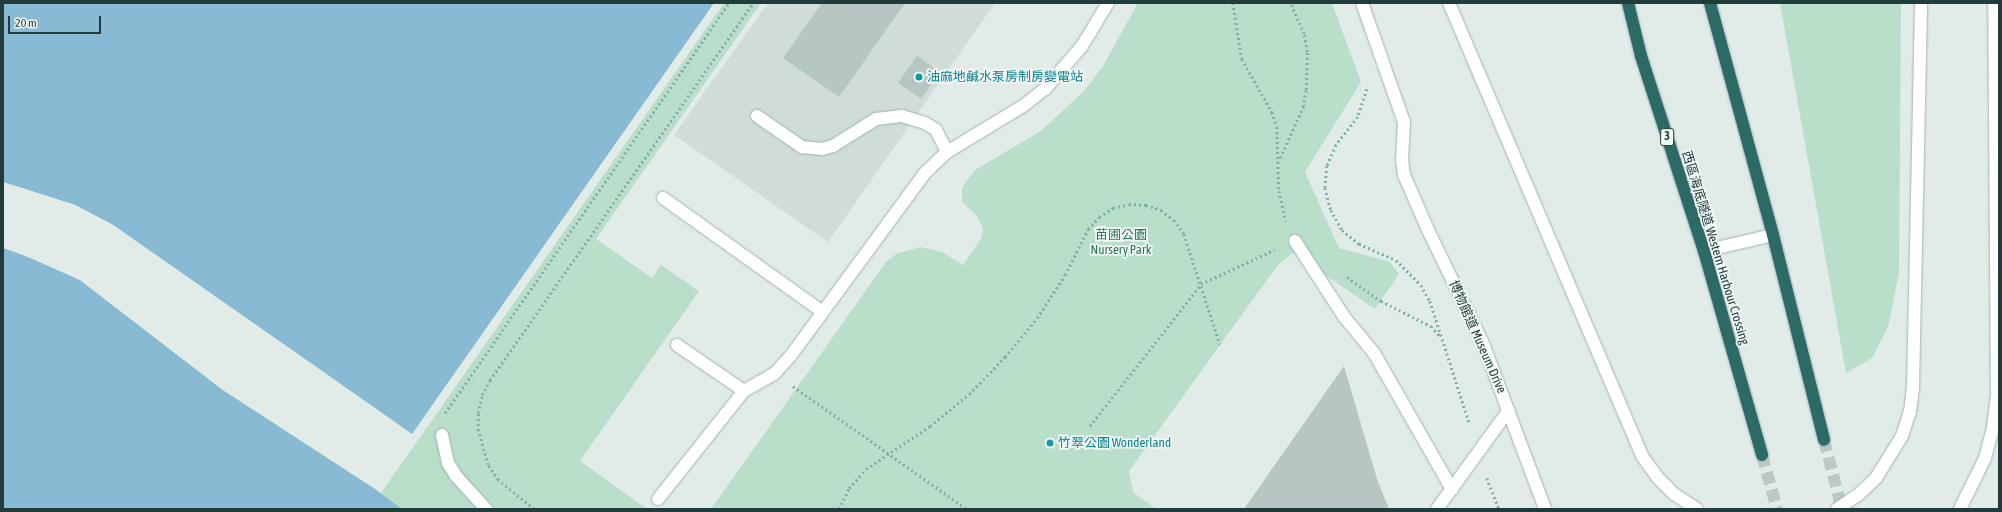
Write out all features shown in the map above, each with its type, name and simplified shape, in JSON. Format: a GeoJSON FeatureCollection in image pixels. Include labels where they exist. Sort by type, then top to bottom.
{"type":"FeatureCollection","features":[{"type":"Feature","properties":{"kind":"highway"},"geometry":{"type":"LineString","coordinates":[[1623,3],[1632,21]]}},
{"type":"Feature","properties":{"kind":"highway","name":"西區海底隧道 Western Harbour Crossing"},"geometry":{"type":"LineString","coordinates":[[1628,3],[1641,56],[1704,251],[1762,455]]}},
{"type":"Feature","properties":{"kind":"highway"},"geometry":{"type":"LineString","coordinates":[[1710,3],[1773,235],[1824,440]]}},
{"type":"Feature","properties":{"kind":"street"},"geometry":{"type":"LineString","coordinates":[[658,499],[744,391],[775,373],[785,364],[905,196],[925,173],[948,152],[1023,106],[1045,88],[1082,46],[1108,3]]}},
{"type":"Feature","properties":{"kind":"street","name":"博物館道 Museum Drive"},"geometry":{"type":"LineString","coordinates":[[1362,3],[1404,122],[1402,159],[1404,175],[1428,230],[1482,341],[1546,507]]}},
{"type":"Feature","properties":{"kind":"street"},"geometry":{"type":"LineString","coordinates":[[1449,3],[1634,440],[1657,477],[1674,494],[1697,509]]}},
{"type":"Feature","properties":{"kind":"street"},"geometry":{"type":"LineString","coordinates":[[1837,509],[1858,495],[1876,478],[1902,436],[1910,412],[1913,388],[1921,3]]}},
{"type":"Feature","properties":{"kind":"street"},"geometry":{"type":"LineString","coordinates":[[1960,509],[1985,458],[1993,428],[1997,397],[1994,3]]}},
{"type":"Feature","properties":{"kind":"street"},"geometry":{"type":"LineString","coordinates":[[757,116],[802,147],[822,149],[833,146],[876,119],[889,116],[902,116],[925,123],[936,130],[948,152]]}},
{"type":"Feature","properties":{"kind":"street"},"geometry":{"type":"LineString","coordinates":[[663,198],[822,312]]}},
{"type":"Feature","properties":{"kind":"street"},"geometry":{"type":"LineString","coordinates":[[1704,251],[1773,235]]}},
{"type":"Feature","properties":{"kind":"street"},"geometry":{"type":"LineString","coordinates":[[1295,241],[1344,318],[1374,353],[1452,489]]}},
{"type":"Feature","properties":{"kind":"street"},"geometry":{"type":"LineString","coordinates":[[677,344],[744,391]]}},
{"type":"Feature","properties":{"kind":"street"},"geometry":{"type":"LineString","coordinates":[[1437,509],[1509,410]]}},
{"type":"Feature","properties":{"kind":"street"},"geometry":{"type":"LineString","coordinates":[[442,435],[448,463],[456,476],[486,509]]}},
{"type":"Feature","properties":{"kind":"path"},"geometry":{"type":"LineString","coordinates":[[442,435],[446,408],[729,3]]}},
{"type":"Feature","properties":{"kind":"path"},"geometry":{"type":"LineString","coordinates":[[534,509],[498,480],[488,465],[478,431],[478,413],[482,395],[490,380],[753,3]]}},
{"type":"Feature","properties":{"kind":"path"},"geometry":{"type":"LineString","coordinates":[[1090,426],[1200,284],[1295,241],[1281,206],[1277,127],[1272,112],[1242,59],[1233,3]]}},
{"type":"Feature","properties":{"kind":"path"},"geometry":{"type":"LineString","coordinates":[[1279,160],[1303,107],[1306,90],[1307,52],[1304,34],[1290,3]]}},
{"type":"Feature","properties":{"kind":"path"},"geometry":{"type":"LineString","coordinates":[[1367,86],[1364,105],[1358,117],[1336,145],[1327,166],[1325,188],[1330,210],[1342,230],[1359,244],[1396,260],[1410,271],[1430,301],[1499,509]]}},
{"type":"Feature","properties":{"kind":"path"},"geometry":{"type":"LineString","coordinates":[[839,509],[849,488],[866,468],[930,426],[969,394],[1005,357],[1037,318],[1065,275],[1088,229],[1099,217],[1113,208],[1129,204],[1146,205],[1161,210],[1174,220],[1184,234],[1220,344]]}},
{"type":"Feature","properties":{"kind":"path"},"geometry":{"type":"LineString","coordinates":[[1344,275],[1381,301],[1431,326],[1441,336]]}},
{"type":"Feature","properties":{"kind":"path"},"geometry":{"type":"LineString","coordinates":[[775,373],[967,509]]}},
{"type":"Feature","properties":{"kind":"shaded area"},"geometry":{"type":"Polygon","coordinates":[[[768,3],[995,3],[828,242],[674,135],[768,3]]]}},
{"type":"Feature","properties":{"kind":"green space"},"geometry":{"type":"Polygon","coordinates":[[[724,3],[761,3],[596,239],[652,278],[661,265],[699,291],[580,461],[647,509],[402,509],[381,493],[724,3]]]}},
{"type":"Feature","properties":{"kind":"green space","name":"苗圃公園 Nursery Park"},"geometry":{"type":"Polygon","coordinates":[[[1138,3],[1332,3],[1361,82],[1305,172],[1339,248],[1390,262],[1399,274],[1375,309],[1293,253],[1277,266],[1129,471],[1133,492],[1156,509],[711,509],[886,262],[896,254],[920,247],[942,252],[963,265],[982,237],[983,229],[977,216],[962,202],[962,188],[975,170],[1041,131],[1085,90],[1103,66],[1138,3]]]}},
{"type":"Feature","properties":{"kind":"green space"},"geometry":{"type":"Polygon","coordinates":[[[1780,3],[1901,3],[1899,272],[1888,327],[1872,358],[1846,373],[1780,3]]]}},
{"type":"Feature","properties":{"kind":"water"},"geometry":{"type":"Polygon","coordinates":[[[3,3],[714,3],[412,434],[113,225],[75,205],[3,182],[3,3]]]}},
{"type":"Feature","properties":{"kind":"water"},"geometry":{"type":"Polygon","coordinates":[[[3,248],[48,264],[80,280],[223,390],[375,489],[402,509],[3,509],[3,248]]]}},
{"type":"Feature","properties":{"kind":"pier"},"geometry":{"type":"Polygon","coordinates":[[[3,182],[75,205],[113,225],[412,434],[112,227],[74,207],[3,182]]]}},
{"type":"Feature","properties":{"kind":"pier"},"geometry":{"type":"Polygon","coordinates":[[[3,246],[49,262],[81,278],[224,389],[376,487],[223,390],[80,280],[3,246]]]}},
{"type":"Feature","properties":{"kind":"building"},"geometry":{"type":"Polygon","coordinates":[[[822,3],[905,3],[839,97],[783,58],[822,3]]]}},
{"type":"Feature","properties":{"kind":"building","name":"油麻地鹹水泵房制房變電站"},"geometry":{"type":"Polygon","coordinates":[[[917,56],[940,72],[921,99],[898,83],[917,56]]]}},
{"type":"Feature","properties":{"kind":"building"},"geometry":{"type":"Polygon","coordinates":[[[1344,366],[1377,479],[1389,509],[1244,509],[1344,366]]]}},
{"type":"Feature","properties":{"kind":"tunnel"},"geometry":{"type":"LineString","coordinates":[[1824,440],[1842,509]]}},
{"type":"Feature","properties":{"kind":"tunnel"},"geometry":{"type":"LineString","coordinates":[[1762,455],[1777,509]]}},
{"type":"Feature","properties":{"kind":"place","name":"油麻地鹹水泵房制房變電站"},"geometry":{"type":"Point","coordinates":[919,77]}},
{"type":"Feature","properties":{"kind":"place","name":"竹翠公園 Wonderland"},"geometry":{"type":"Point","coordinates":[1050,443]}}]}
